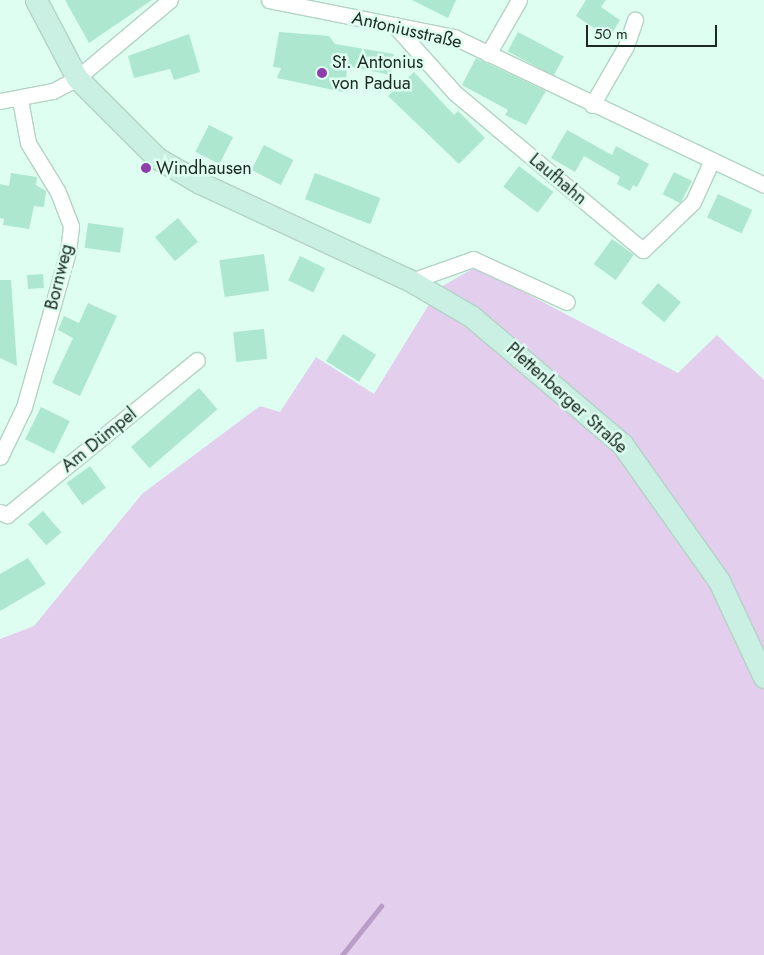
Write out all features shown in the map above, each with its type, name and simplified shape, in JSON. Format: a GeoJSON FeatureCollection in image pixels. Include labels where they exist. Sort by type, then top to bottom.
{"type":"FeatureCollection","features":[{"type":"Feature","properties":{"kind":"main road","name":"Plettenberger Straße"},"geometry":{"type":"LineString","coordinates":[[36,0],[77,78],[157,158],[200,183],[411,282],[470,316],[514,350],[622,444],[719,581],[764,677]]}},
{"type":"Feature","properties":{"kind":"street"},"geometry":{"type":"LineString","coordinates":[[0,101],[20,100],[77,78],[170,0]]}},
{"type":"Feature","properties":{"kind":"street","name":"Antoniusstraße"},"geometry":{"type":"LineString","coordinates":[[270,0],[454,37],[592,105],[764,185]]}},
{"type":"Feature","properties":{"kind":"street"},"geometry":{"type":"LineString","coordinates":[[488,54],[519,0]]}},
{"type":"Feature","properties":{"kind":"street"},"geometry":{"type":"LineString","coordinates":[[592,105],[626,46],[635,20]]}},
{"type":"Feature","properties":{"kind":"street","name":"Laufhahn"},"geometry":{"type":"LineString","coordinates":[[394,25],[455,92],[643,250],[693,202],[712,160]]}},
{"type":"Feature","properties":{"kind":"street","name":"Bornweg"},"geometry":{"type":"LineString","coordinates":[[0,457],[24,407],[68,251],[71,226],[58,192],[28,143],[20,100]]}},
{"type":"Feature","properties":{"kind":"street"},"geometry":{"type":"LineString","coordinates":[[411,282],[473,258],[567,302]]}},
{"type":"Feature","properties":{"kind":"street","name":"Am Dümpel"},"geometry":{"type":"LineString","coordinates":[[0,512],[7,515],[197,360]]}},
{"type":"Feature","properties":{"kind":"shaded area"},"geometry":{"type":"Polygon","coordinates":[[[476,267],[678,373],[717,335],[764,380],[764,955],[0,955],[0,639],[34,626],[142,494],[260,406],[280,412],[316,357],[374,394],[439,288],[476,267]]]}},
{"type":"Feature","properties":{"kind":"building"},"geometry":{"type":"Polygon","coordinates":[[[65,0],[152,0],[89,43],[65,0]]]}},
{"type":"Feature","properties":{"kind":"building"},"geometry":{"type":"Polygon","coordinates":[[[412,0],[456,0],[448,18],[412,0]]]}},
{"type":"Feature","properties":{"kind":"building"},"geometry":{"type":"Polygon","coordinates":[[[586,0],[606,0],[601,7],[620,20],[609,38],[576,16],[586,0]]]}},
{"type":"Feature","properties":{"kind":"building","name":"St. Antonius von Padua"},"geometry":{"type":"Polygon","coordinates":[[[279,32],[329,36],[335,44],[394,54],[390,75],[348,66],[343,92],[277,78],[281,68],[273,67],[279,32]]]}},
{"type":"Feature","properties":{"kind":"building"},"geometry":{"type":"Polygon","coordinates":[[[518,32],[564,56],[554,76],[508,51],[518,32]]]}},
{"type":"Feature","properties":{"kind":"building"},"geometry":{"type":"Polygon","coordinates":[[[189,34],[200,72],[174,80],[170,69],[134,78],[128,56],[189,34]]]}},
{"type":"Feature","properties":{"kind":"building"},"geometry":{"type":"Polygon","coordinates":[[[476,58],[546,91],[526,125],[505,115],[508,110],[462,85],[476,58]]]}},
{"type":"Feature","properties":{"kind":"building"},"geometry":{"type":"Polygon","coordinates":[[[414,72],[454,115],[458,111],[485,138],[459,164],[388,96],[414,72]]]}},
{"type":"Feature","properties":{"kind":"building"},"geometry":{"type":"Polygon","coordinates":[[[209,125],[233,137],[219,164],[195,152],[209,125]]]}},
{"type":"Feature","properties":{"kind":"building"},"geometry":{"type":"Polygon","coordinates":[[[567,130],[612,155],[616,146],[649,164],[637,187],[633,185],[630,191],[617,184],[620,177],[584,156],[575,172],[551,158],[567,130]]]}},
{"type":"Feature","properties":{"kind":"building"},"geometry":{"type":"Polygon","coordinates":[[[264,145],[293,160],[281,185],[251,170],[264,145]]]}},
{"type":"Feature","properties":{"kind":"building"},"geometry":{"type":"Polygon","coordinates":[[[519,166],[553,192],[538,213],[503,187],[519,166]]]}},
{"type":"Feature","properties":{"kind":"building"},"geometry":{"type":"Polygon","coordinates":[[[674,172],[692,181],[680,203],[663,194],[674,172]]]}},
{"type":"Feature","properties":{"kind":"building"},"geometry":{"type":"Polygon","coordinates":[[[11,173],[37,177],[36,185],[46,191],[44,207],[34,206],[29,229],[3,225],[4,219],[0,218],[0,184],[9,186],[11,173]]]}},
{"type":"Feature","properties":{"kind":"building"},"geometry":{"type":"Polygon","coordinates":[[[315,173],[380,198],[370,224],[305,199],[315,173]]]}},
{"type":"Feature","properties":{"kind":"building"},"geometry":{"type":"Polygon","coordinates":[[[718,194],[752,210],[741,234],[707,218],[718,194]]]}},
{"type":"Feature","properties":{"kind":"building"},"geometry":{"type":"Polygon","coordinates":[[[178,218],[198,242],[175,261],[155,237],[178,218]]]}},
{"type":"Feature","properties":{"kind":"building"},"geometry":{"type":"Polygon","coordinates":[[[88,223],[124,228],[120,253],[85,248],[88,223]]]}},
{"type":"Feature","properties":{"kind":"building"},"geometry":{"type":"Polygon","coordinates":[[[612,239],[634,255],[616,280],[594,264],[612,239]]]}},
{"type":"Feature","properties":{"kind":"building"},"geometry":{"type":"Polygon","coordinates":[[[264,254],[269,291],[225,297],[219,260],[264,254]]]}},
{"type":"Feature","properties":{"kind":"building"},"geometry":{"type":"Polygon","coordinates":[[[300,256],[325,268],[313,293],[288,280],[300,256]]]}},
{"type":"Feature","properties":{"kind":"building"},"geometry":{"type":"Polygon","coordinates":[[[43,274],[44,288],[28,289],[27,275],[43,274]]]}},
{"type":"Feature","properties":{"kind":"building"},"geometry":{"type":"Polygon","coordinates":[[[0,280],[11,280],[17,366],[0,358],[0,280]]]}},
{"type":"Feature","properties":{"kind":"building"},"geometry":{"type":"Polygon","coordinates":[[[658,283],[681,302],[664,322],[641,303],[658,283]]]}},
{"type":"Feature","properties":{"kind":"building"},"geometry":{"type":"Polygon","coordinates":[[[88,303],[117,316],[80,396],[52,383],[73,338],[58,330],[64,316],[79,323],[88,303]]]}},
{"type":"Feature","properties":{"kind":"building"},"geometry":{"type":"Polygon","coordinates":[[[264,329],[267,359],[236,362],[233,332],[264,329]]]}},
{"type":"Feature","properties":{"kind":"building"},"geometry":{"type":"Polygon","coordinates":[[[343,334],[376,355],[359,382],[326,361],[343,334]]]}},
{"type":"Feature","properties":{"kind":"building"},"geometry":{"type":"Polygon","coordinates":[[[199,388],[217,409],[149,468],[131,447],[199,388]]]}},
{"type":"Feature","properties":{"kind":"building"},"geometry":{"type":"Polygon","coordinates":[[[41,407],[70,421],[54,453],[25,439],[41,407]]]}},
{"type":"Feature","properties":{"kind":"building"},"geometry":{"type":"Polygon","coordinates":[[[90,466],[106,488],[82,505],[67,483],[90,466]]]}},
{"type":"Feature","properties":{"kind":"building"},"geometry":{"type":"Polygon","coordinates":[[[43,511],[61,532],[46,545],[28,524],[43,511]]]}},
{"type":"Feature","properties":{"kind":"building"},"geometry":{"type":"Polygon","coordinates":[[[28,558],[46,584],[0,611],[0,574],[28,558]]]}},
{"type":"Feature","properties":{"kind":"waterway"},"geometry":{"type":"LineString","coordinates":[[342,955],[381,906]]}},
{"type":"Feature","properties":{"kind":"place","name":"St. Antonius von Padua"},"geometry":{"type":"Point","coordinates":[322,73]}},
{"type":"Feature","properties":{"kind":"place","name":"Windhausen"},"geometry":{"type":"Point","coordinates":[146,168]}}]}
